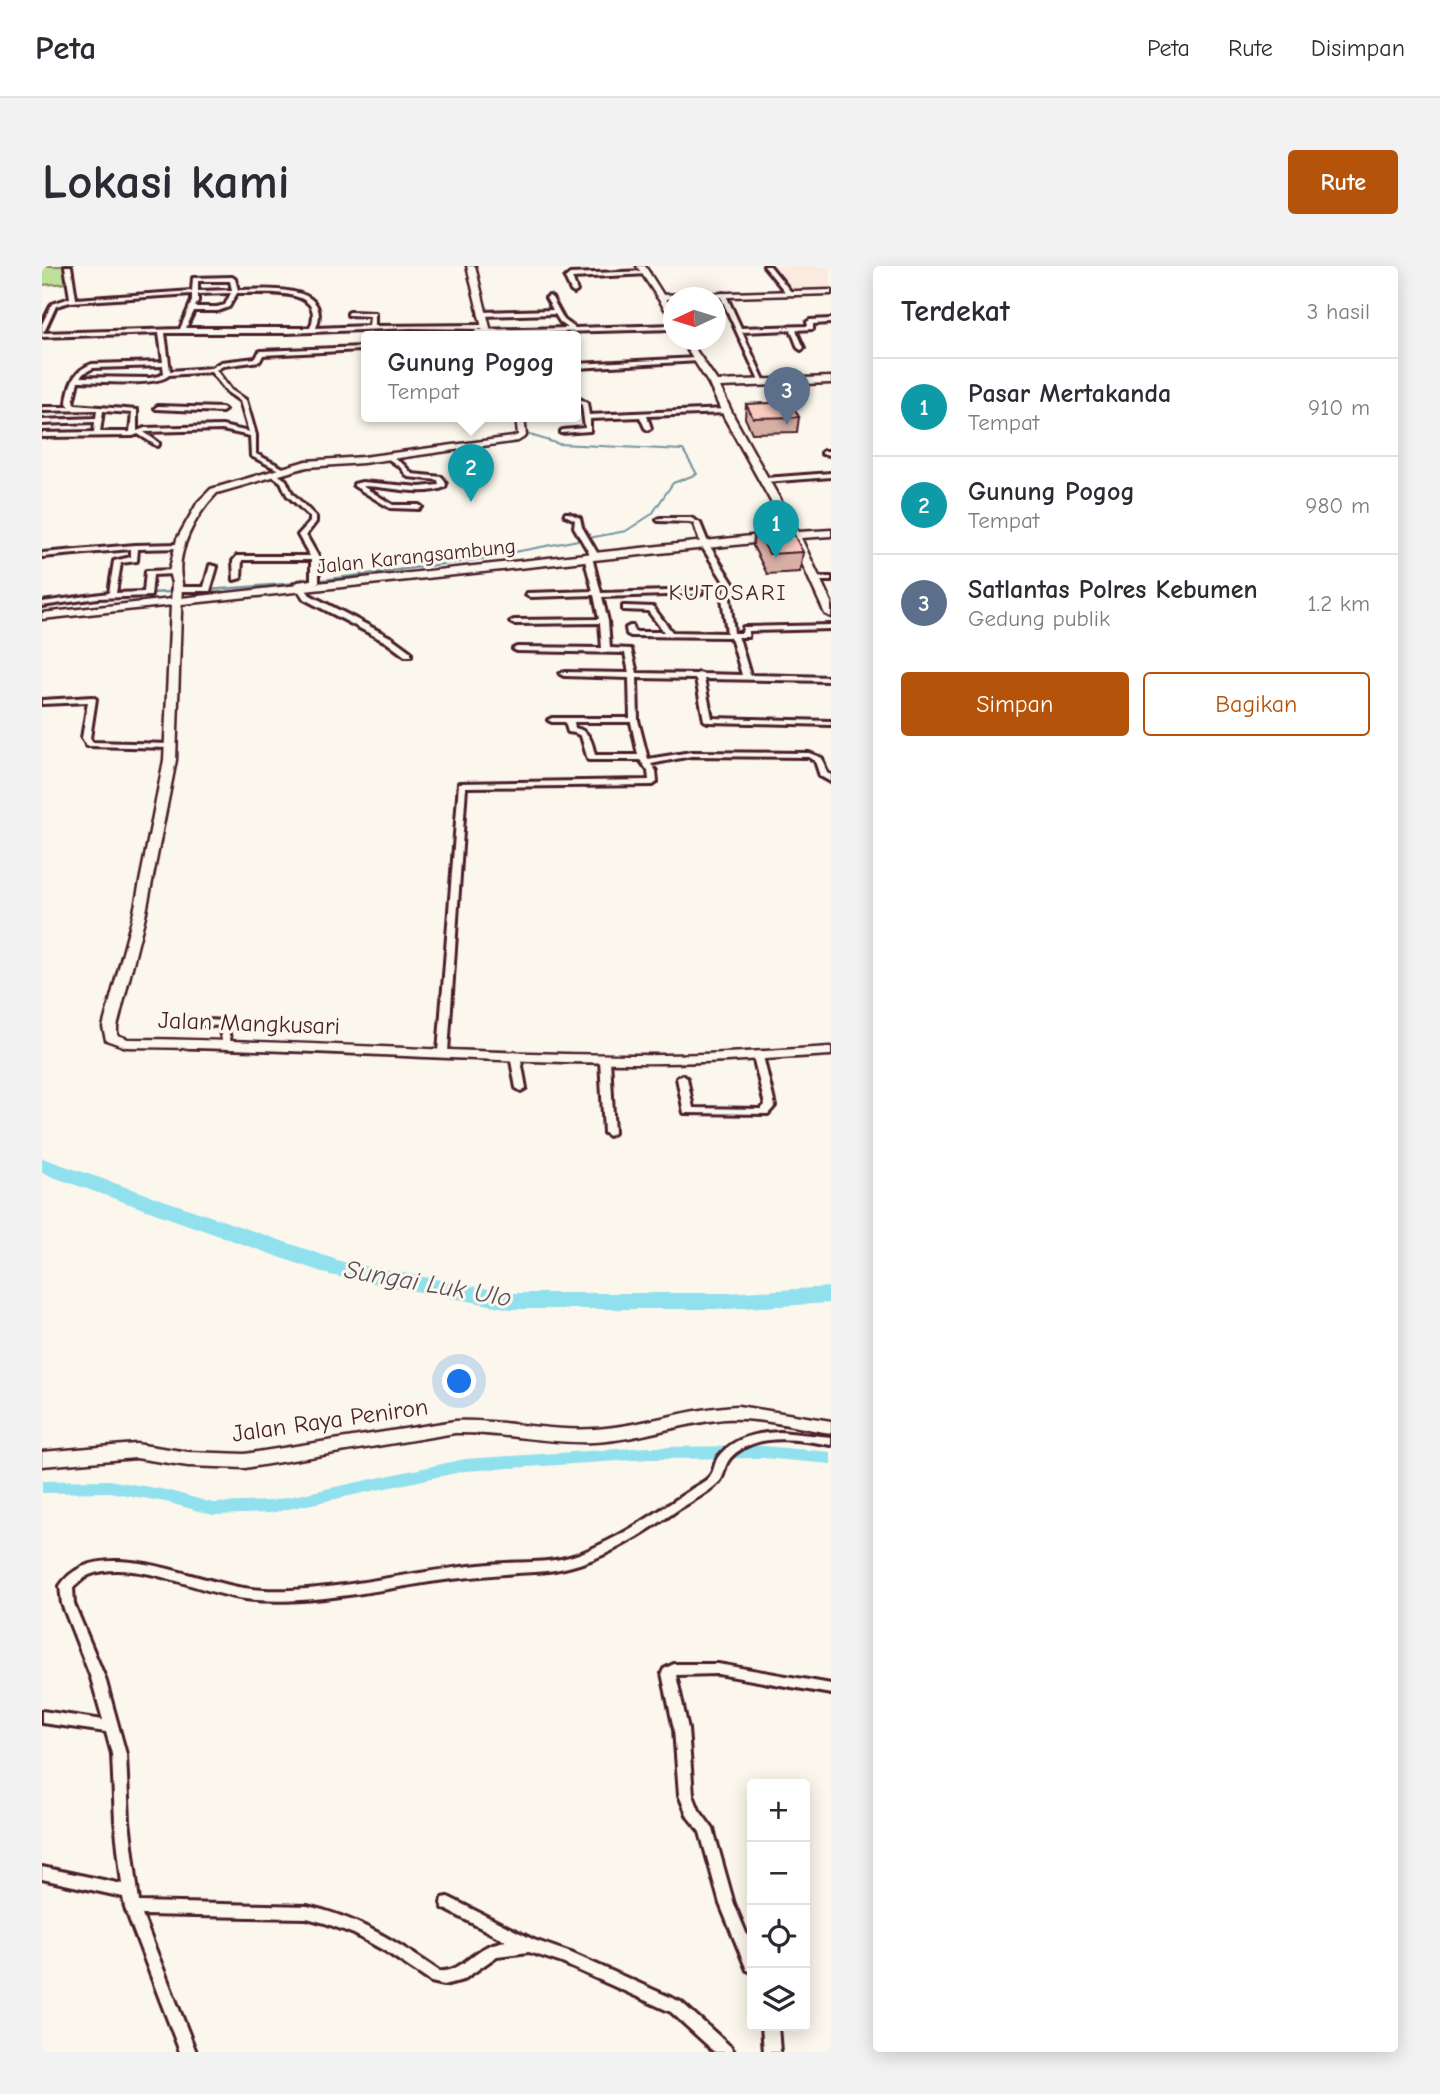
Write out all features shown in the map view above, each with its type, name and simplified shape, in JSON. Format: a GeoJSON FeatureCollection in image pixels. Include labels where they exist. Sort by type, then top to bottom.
{"type":"FeatureCollection","features":[{"type":"Feature","properties":{"kind":"main road"},"geometry":{"type":"LineString","coordinates":[[643,270],[663,301]]}},
{"type":"Feature","properties":{"kind":"main road"},"geometry":{"type":"LineString","coordinates":[[691,350],[714,384],[765,480],[817,579],[831,614]]}},
{"type":"Feature","properties":{"kind":"main road"},"geometry":{"type":"LineString","coordinates":[[714,384],[831,380]]}},
{"type":"Feature","properties":{"kind":"main road","name":"Jalan Karangsambung"},"geometry":{"type":"LineString","coordinates":[[42,616],[176,594],[299,588],[831,533]]}},
{"type":"Feature","properties":{"kind":"main road","name":"Jalan Raya Peniron"},"geometry":{"type":"LineString","coordinates":[[42,1459],[136,1451],[188,1459],[246,1461],[455,1427],[480,1425],[577,1436],[604,1435],[672,1420],[730,1413],[755,1414],[831,1427]]}},
{"type":"Feature","properties":{"kind":"street"},"geometry":{"type":"LineString","coordinates":[[68,266],[72,301]]}},
{"type":"Feature","properties":{"kind":"street"},"geometry":{"type":"LineString","coordinates":[[471,266],[481,314],[489,331]]}},
{"type":"Feature","properties":{"kind":"street"},"geometry":{"type":"LineString","coordinates":[[767,266],[789,293]]}},
{"type":"Feature","properties":{"kind":"street"},"geometry":{"type":"LineString","coordinates":[[574,291],[570,276],[643,270]]}},
{"type":"Feature","properties":{"kind":"street"},"geometry":{"type":"LineString","coordinates":[[182,330],[192,309],[197,279],[229,278],[235,291],[229,304],[222,308],[192,309]]}},
{"type":"Feature","properties":{"kind":"street"},"geometry":{"type":"LineString","coordinates":[[726,295],[831,292]]}},
{"type":"Feature","properties":{"kind":"street"},"geometry":{"type":"LineString","coordinates":[[42,306],[72,301],[195,293],[291,293],[304,296],[311,302],[317,315],[312,330]]}},
{"type":"Feature","properties":{"kind":"street"},"geometry":{"type":"LineString","coordinates":[[549,298],[562,321],[573,329]]}},
{"type":"Feature","properties":{"kind":"street"},"geometry":{"type":"LineString","coordinates":[[726,301],[762,382]]}},
{"type":"Feature","properties":{"kind":"street"},"geometry":{"type":"LineString","coordinates":[[54,305],[42,333],[323,330],[411,326],[476,331]]}},
{"type":"Feature","properties":{"kind":"street"},"geometry":{"type":"LineString","coordinates":[[350,314],[374,310],[379,331]]}},
{"type":"Feature","properties":{"kind":"street"},"geometry":{"type":"LineString","coordinates":[[481,314],[557,312]]}},
{"type":"Feature","properties":{"kind":"street"},"geometry":{"type":"LineString","coordinates":[[411,318],[411,326]]}},
{"type":"Feature","properties":{"kind":"street"},"geometry":{"type":"LineString","coordinates":[[740,330],[811,328],[810,322],[831,321]]}},
{"type":"Feature","properties":{"kind":"street"},"geometry":{"type":"LineString","coordinates":[[564,331],[663,327]]}},
{"type":"Feature","properties":{"kind":"street"},"geometry":{"type":"LineString","coordinates":[[793,329],[801,348]]}},
{"type":"Feature","properties":{"kind":"street"},"geometry":{"type":"LineString","coordinates":[[323,330],[325,343]]}},
{"type":"Feature","properties":{"kind":"street"},"geometry":{"type":"LineString","coordinates":[[162,331],[167,373]]}},
{"type":"Feature","properties":{"kind":"street"},"geometry":{"type":"LineString","coordinates":[[77,379],[150,380],[162,378],[167,373],[212,370],[221,364],[258,360],[261,353],[361,348]]}},
{"type":"Feature","properties":{"kind":"street"},"geometry":{"type":"LineString","coordinates":[[581,366],[697,360]]}},
{"type":"Feature","properties":{"kind":"street"},"geometry":{"type":"LineString","coordinates":[[76,408],[70,403],[77,379],[85,368],[164,364]]}},
{"type":"Feature","properties":{"kind":"street"},"geometry":{"type":"LineString","coordinates":[[212,370],[229,391],[243,400],[252,432],[254,456],[285,471]]}},
{"type":"Feature","properties":{"kind":"street"},"geometry":{"type":"LineString","coordinates":[[563,432],[588,430],[581,401]]}},
{"type":"Feature","properties":{"kind":"street"},"geometry":{"type":"LineString","coordinates":[[42,402],[52,402],[52,409]]}},
{"type":"Feature","properties":{"kind":"street"},"geometry":{"type":"LineString","coordinates":[[158,408],[194,409],[223,405],[226,429]]}},
{"type":"Feature","properties":{"kind":"street"},"geometry":{"type":"LineString","coordinates":[[42,409],[135,411],[136,433]]}},
{"type":"Feature","properties":{"kind":"street"},"geometry":{"type":"LineString","coordinates":[[97,434],[100,410]]}},
{"type":"Feature","properties":{"kind":"street"},"geometry":{"type":"LineString","coordinates":[[586,417],[726,411]]}},
{"type":"Feature","properties":{"kind":"street"},"geometry":{"type":"LineString","coordinates":[[643,415],[648,428]]}},
{"type":"Feature","properties":{"kind":"street"},"geometry":{"type":"LineString","coordinates":[[42,422],[99,420]]}},
{"type":"Feature","properties":{"kind":"street","name":"Jalan Mangkusari"},"geometry":{"type":"LineString","coordinates":[[521,422],[522,436],[515,439],[389,457],[306,464],[214,491],[203,502],[180,546],[174,572],[176,594],[172,746],[155,841],[110,1032],[114,1040],[126,1043],[226,1044],[605,1059],[758,1056],[831,1051]]}},
{"type":"Feature","properties":{"kind":"street"},"geometry":{"type":"LineString","coordinates":[[42,435],[136,433],[145,430],[226,429],[252,432]]}},
{"type":"Feature","properties":{"kind":"street"},"geometry":{"type":"LineString","coordinates":[[136,433],[157,444]]}},
{"type":"Feature","properties":{"kind":"street"},"geometry":{"type":"LineString","coordinates":[[389,457],[410,476],[440,478],[442,487],[402,489],[364,482],[356,485],[392,507],[419,507]]}},
{"type":"Feature","properties":{"kind":"street"},"geometry":{"type":"LineString","coordinates":[[275,475],[284,481],[291,496],[313,517],[313,522],[302,537],[307,540],[314,558],[315,581],[298,584],[299,588],[307,597],[389,640],[408,654]]}},
{"type":"Feature","properties":{"kind":"street"},"geometry":{"type":"LineString","coordinates":[[765,480],[831,475]]}},
{"type":"Feature","properties":{"kind":"street"},"geometry":{"type":"LineString","coordinates":[[567,514],[578,519],[578,527],[591,556],[604,621],[606,650]]}},
{"type":"Feature","properties":{"kind":"street"},"geometry":{"type":"LineString","coordinates":[[660,520],[696,523],[705,545],[730,585],[726,598],[732,635],[746,676]]}},
{"type":"Feature","properties":{"kind":"street"},"geometry":{"type":"LineString","coordinates":[[42,555],[180,546]]}},
{"type":"Feature","properties":{"kind":"street"},"geometry":{"type":"LineString","coordinates":[[112,595],[117,563],[134,559],[135,547]]}},
{"type":"Feature","properties":{"kind":"street"},"geometry":{"type":"LineString","coordinates":[[237,578],[236,567],[240,558],[314,558]]}},
{"type":"Feature","properties":{"kind":"street"},"geometry":{"type":"LineString","coordinates":[[176,594],[207,589],[213,567]]}},
{"type":"Feature","properties":{"kind":"street"},"geometry":{"type":"LineString","coordinates":[[42,604],[65,598],[149,594],[149,573],[174,572]]}},
{"type":"Feature","properties":{"kind":"street"},"geometry":{"type":"LineString","coordinates":[[817,579],[831,579]]}},
{"type":"Feature","properties":{"kind":"street"},"geometry":{"type":"LineString","coordinates":[[530,595],[699,592]]}},
{"type":"Feature","properties":{"kind":"street"},"geometry":{"type":"LineString","coordinates":[[626,608],[650,609],[670,635]]}},
{"type":"Feature","properties":{"kind":"street"},"geometry":{"type":"LineString","coordinates":[[514,622],[604,621]]}},
{"type":"Feature","properties":{"kind":"street"},"geometry":{"type":"LineString","coordinates":[[630,628],[631,634],[744,635],[746,629],[831,627]]}},
{"type":"Feature","properties":{"kind":"street"},"geometry":{"type":"LineString","coordinates":[[443,1052],[462,785],[653,782],[652,771],[644,760],[634,720],[633,674],[628,650],[517,649]]}},
{"type":"Feature","properties":{"kind":"street"},"geometry":{"type":"LineString","coordinates":[[564,674],[831,679]]}},
{"type":"Feature","properties":{"kind":"street"},"geometry":{"type":"LineString","coordinates":[[699,675],[708,720],[831,723]]}},
{"type":"Feature","properties":{"kind":"street"},"geometry":{"type":"LineString","coordinates":[[42,702],[92,699],[86,738],[90,744],[172,746]]}},
{"type":"Feature","properties":{"kind":"street"},"geometry":{"type":"LineString","coordinates":[[552,720],[634,720]]}},
{"type":"Feature","properties":{"kind":"street"},"geometry":{"type":"LineString","coordinates":[[569,720],[571,730],[580,730],[585,735],[591,758],[644,760],[691,754],[809,755],[819,760],[823,775],[831,779]]}},
{"type":"Feature","properties":{"kind":"street"},"geometry":{"type":"LineString","coordinates":[[187,1022],[223,1023],[226,1044]]}},
{"type":"Feature","properties":{"kind":"street"},"geometry":{"type":"LineString","coordinates":[[515,1055],[522,1088]]}},
{"type":"Feature","properties":{"kind":"street"},"geometry":{"type":"LineString","coordinates":[[682,1078],[687,1109],[692,1113],[767,1111],[771,1106],[758,1056]]}},
{"type":"Feature","properties":{"kind":"street"},"geometry":{"type":"LineString","coordinates":[[605,1059],[609,1133]]}},
{"type":"Feature","properties":{"kind":"street"},"geometry":{"type":"LineString","coordinates":[[188,2052],[130,1900],[119,1754],[98,1678],[65,1593],[66,1586],[77,1575],[100,1567],[145,1569],[219,1590],[266,1594],[374,1586],[489,1569],[572,1562],[605,1549],[716,1478],[718,1464],[732,1447],[763,1437],[807,1437],[831,1441]]}},
{"type":"Feature","properties":{"kind":"street"},"geometry":{"type":"LineString","coordinates":[[747,1953],[727,1904],[706,1829],[692,1813],[686,1796],[681,1729],[669,1673],[674,1669],[718,1668],[831,1689]]}},
{"type":"Feature","properties":{"kind":"street"},"geometry":{"type":"LineString","coordinates":[[42,1717],[112,1727]]}},
{"type":"Feature","properties":{"kind":"street"},"geometry":{"type":"LineString","coordinates":[[42,1873],[130,1900],[331,1916],[357,1927],[445,1980],[462,1972],[492,1950],[529,1945]]}},
{"type":"Feature","properties":{"kind":"street"},"geometry":{"type":"LineString","coordinates":[[448,1903],[529,1945],[566,1958],[676,2007],[726,2052]]}},
{"type":"Feature","properties":{"kind":"street"},"geometry":{"type":"LineString","coordinates":[[770,2031],[772,2052]]}},
{"type":"Feature","properties":{"kind":"shaded area"},"geometry":{"type":"Polygon","coordinates":[[[768,266],[831,266],[831,290],[788,291],[768,266]]]}},
{"type":"Feature","properties":{"kind":"green space"},"geometry":{"type":"Polygon","coordinates":[[[42,266],[65,266],[69,283],[42,285],[42,266]]]}},
{"type":"Feature","properties":{"kind":"building"},"geometry":{"type":"Polygon","coordinates":[[[791,402],[799,417],[753,418],[746,404],[791,402]]]}},
{"type":"Feature","properties":{"kind":"building"},"geometry":{"type":"Polygon","coordinates":[[[783,523],[789,525],[803,552],[769,554],[755,526],[783,523]]]}},
{"type":"Feature","properties":{"kind":"waterway"},"geometry":{"type":"LineString","coordinates":[[475,266],[482,297]]}},
{"type":"Feature","properties":{"kind":"waterway"},"geometry":{"type":"LineString","coordinates":[[478,559],[626,531],[652,514],[673,483],[697,474],[683,450],[559,444],[527,434],[525,425]]}},
{"type":"Feature","properties":{"kind":"waterway"},"geometry":{"type":"LineString","coordinates":[[316,581],[487,558]]}},
{"type":"Feature","properties":{"kind":"waterway"},"geometry":{"type":"LineString","coordinates":[[208,590],[298,583]]}},
{"type":"Feature","properties":{"kind":"waterway"},"geometry":{"type":"LineString","coordinates":[[149,593],[193,591]]}},
{"type":"Feature","properties":{"kind":"waterway"},"geometry":{"type":"LineString","coordinates":[[42,602],[95,595]]}},
{"type":"Feature","properties":{"kind":"waterway","name":"Sungai Luk Ulo"},"geometry":{"type":"LineString","coordinates":[[42,1165],[339,1269],[511,1301],[726,1301],[831,1295]]}},
{"type":"Feature","properties":{"kind":"waterway"},"geometry":{"type":"LineString","coordinates":[[42,1487],[109,1486],[166,1496],[213,1509],[270,1507],[465,1465],[649,1453],[763,1452],[831,1458]]}},
{"type":"Feature","properties":{"kind":"place","name":"Satlantas Polres Kebumen"},"geometry":{"type":"Point","coordinates":[787,425]}},
{"type":"Feature","properties":{"kind":"place","name":"Gunung Pogog"},"geometry":{"type":"Point","coordinates":[471,502]}},
{"type":"Feature","properties":{"kind":"place","name":"Pasar Mertakanda"},"geometry":{"type":"Point","coordinates":[776,558]}},
{"type":"Feature","properties":{"kind":"district","name":"KUTOSARI"},"geometry":{"type":"Point","coordinates":[728,592]}}]}
